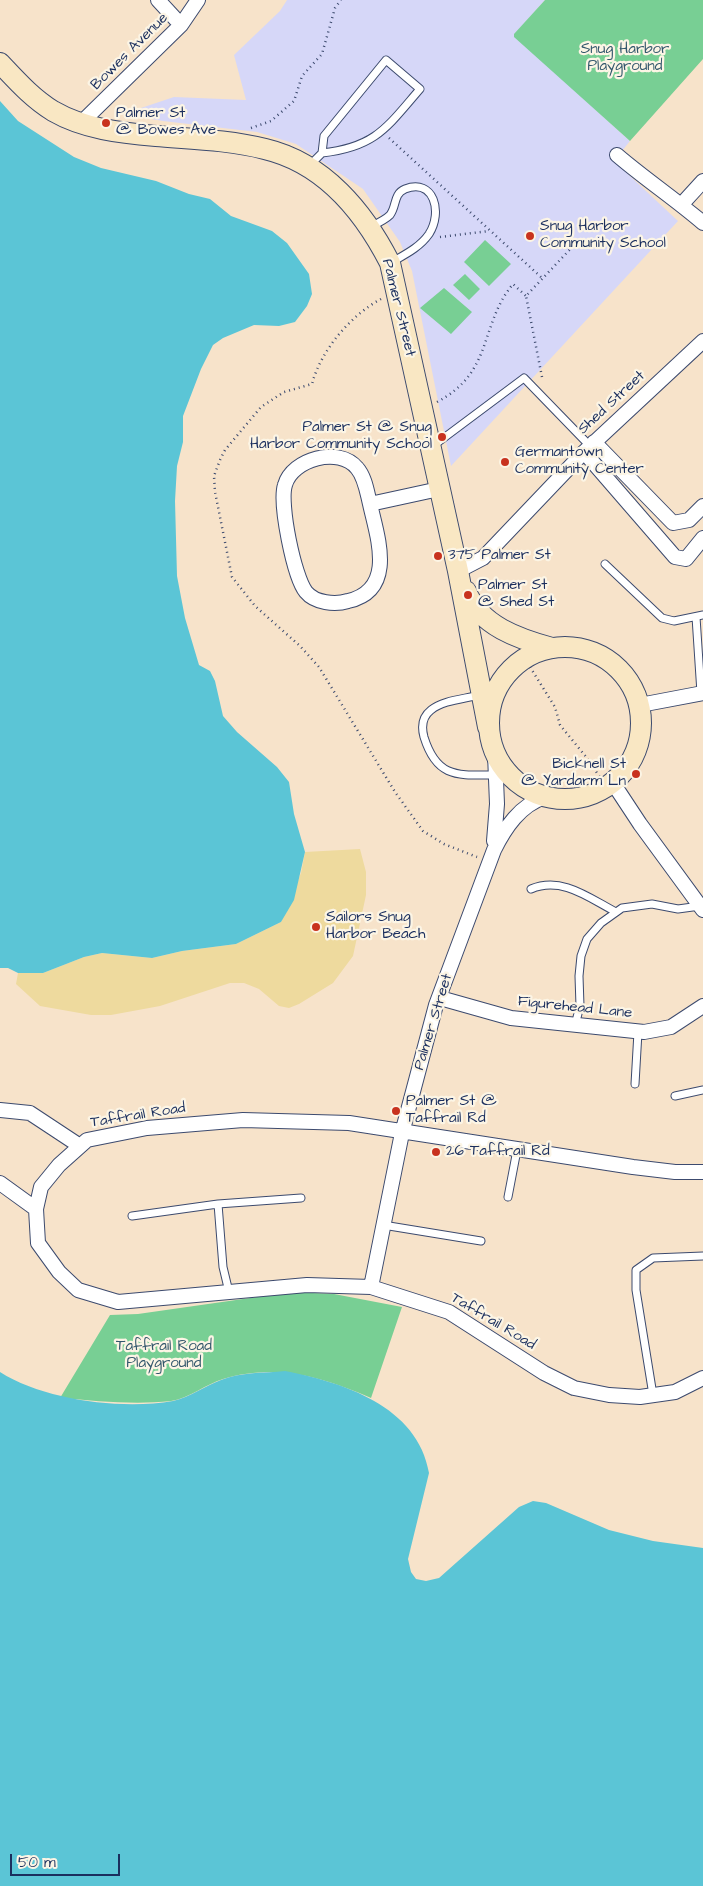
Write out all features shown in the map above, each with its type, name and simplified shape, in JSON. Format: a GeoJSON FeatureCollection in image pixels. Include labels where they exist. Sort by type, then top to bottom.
{"type":"FeatureCollection","features":[{"type":"Feature","properties":{"kind":"street"},"geometry":{"type":"LineString","coordinates":[[158,0],[181,25]]}},
{"type":"Feature","properties":{"kind":"street","name":"Bowes Avenue"},"geometry":{"type":"LineString","coordinates":[[81,123],[181,25],[198,0]]}},
{"type":"Feature","properties":{"kind":"street","name":"Palmer Street"},"geometry":{"type":"LineString","coordinates":[[0,63],[31,95],[54,111],[81,123],[135,134],[245,145],[315,160],[370,228],[390,263],[458,571],[488,727]]}},
{"type":"Feature","properties":{"kind":"street"},"geometry":{"type":"LineString","coordinates":[[617,155],[643,178],[682,204],[703,223]]}},
{"type":"Feature","properties":{"kind":"street"},"geometry":{"type":"LineString","coordinates":[[682,204],[703,181]]}},
{"type":"Feature","properties":{"kind":"street","name":"Shed Street"},"geometry":{"type":"LineString","coordinates":[[458,571],[483,558],[589,446],[703,341]]}},
{"type":"Feature","properties":{"kind":"street"},"geometry":{"type":"LineString","coordinates":[[589,446],[673,523],[689,520],[703,506]]}},
{"type":"Feature","properties":{"kind":"street"},"geometry":{"type":"LineString","coordinates":[[589,446],[675,557],[686,560],[703,538]]}},
{"type":"Feature","properties":{"kind":"street"},"geometry":{"type":"LineString","coordinates":[[318,458],[338,458],[350,462],[358,469],[370,504],[380,550],[380,571],[374,584],[366,592],[349,601],[331,603],[318,600],[306,593],[299,580],[282,499],[285,484],[290,474],[300,464],[318,458]]}},
{"type":"Feature","properties":{"kind":"street"},"geometry":{"type":"LineString","coordinates":[[370,504],[439,489]]}},
{"type":"Feature","properties":{"kind":"street","name":"Palmer Street"},"geometry":{"type":"LineString","coordinates":[[458,571],[469,599],[480,613],[498,627],[520,639],[552,648]]}},
{"type":"Feature","properties":{"kind":"street"},"geometry":{"type":"LineString","coordinates":[[575,647],[597,654],[616,666],[631,684],[640,705],[642,722],[640,739],[635,756],[626,771],[607,781],[598,792],[581,798],[563,800],[545,797],[524,788],[507,774],[495,754],[488,727],[490,705],[503,679],[512,667],[530,655],[552,648],[575,647]]}},
{"type":"Feature","properties":{"kind":"street"},"geometry":{"type":"LineString","coordinates":[[640,705],[702,693]]}},
{"type":"Feature","properties":{"kind":"street","name":"Palmer Street"},"geometry":{"type":"LineString","coordinates":[[491,856],[497,804],[495,754]]}},
{"type":"Feature","properties":{"kind":"street"},"geometry":{"type":"LineString","coordinates":[[607,781],[702,908]]}},
{"type":"Feature","properties":{"kind":"street","name":"Palmer Street"},"geometry":{"type":"LineString","coordinates":[[371,1287],[402,1133],[440,998],[491,856],[505,826],[527,807],[545,797]]}},
{"type":"Feature","properties":{"kind":"street","name":"Figurehead Lane"},"geometry":{"type":"LineString","coordinates":[[440,998],[511,1018],[638,1032],[671,1027],[703,1006]]}},
{"type":"Feature","properties":{"kind":"street"},"geometry":{"type":"LineString","coordinates":[[0,1110],[30,1113],[80,1146]]}},
{"type":"Feature","properties":{"kind":"street","name":"Taffrail Road"},"geometry":{"type":"LineString","coordinates":[[703,1172],[666,1171],[402,1133],[349,1123],[243,1120],[147,1128],[87,1140],[59,1165],[41,1187],[36,1209],[38,1243],[59,1272],[78,1290],[118,1302],[307,1285],[371,1287],[449,1312],[544,1373],[574,1388],[609,1395],[640,1397],[675,1392],[703,1378]]}},
{"type":"Feature","properties":{"kind":"street"},"geometry":{"type":"LineString","coordinates":[[0,1183],[36,1209]]}},
{"type":"Feature","properties":{"kind":"lane"},"geometry":{"type":"LineString","coordinates":[[386,60],[420,89],[382,132],[374,138],[347,150],[315,160],[324,136],[386,60]]}},
{"type":"Feature","properties":{"kind":"lane"},"geometry":{"type":"LineString","coordinates":[[370,228],[389,216],[398,193],[412,188],[426,192],[436,204],[436,220],[430,233],[416,248],[390,263]]}},
{"type":"Feature","properties":{"kind":"lane"},"geometry":{"type":"LineString","coordinates":[[430,448],[524,378],[589,446]]}},
{"type":"Feature","properties":{"kind":"lane"},"geometry":{"type":"LineString","coordinates":[[605,564],[662,618],[674,621],[699,616],[702,693]]}},
{"type":"Feature","properties":{"kind":"lane"},"geometry":{"type":"LineString","coordinates":[[482,694],[432,709],[425,716],[421,726],[431,756],[442,768],[456,773],[497,775]]}},
{"type":"Feature","properties":{"kind":"lane"},"geometry":{"type":"LineString","coordinates":[[531,889],[546,884],[565,886],[616,912]]}},
{"type":"Feature","properties":{"kind":"lane"},"geometry":{"type":"LineString","coordinates":[[575,1025],[580,1006],[579,976],[581,956],[587,939],[601,922],[622,908],[652,904],[678,909],[702,908]]}},
{"type":"Feature","properties":{"kind":"lane"},"geometry":{"type":"LineString","coordinates":[[635,1084],[638,1032]]}},
{"type":"Feature","properties":{"kind":"lane"},"geometry":{"type":"LineString","coordinates":[[675,1096],[703,1090]]}},
{"type":"Feature","properties":{"kind":"lane"},"geometry":{"type":"LineString","coordinates":[[508,1197],[517,1150]]}},
{"type":"Feature","properties":{"kind":"lane"},"geometry":{"type":"LineString","coordinates":[[132,1216],[218,1204],[300,1198]]}},
{"type":"Feature","properties":{"kind":"lane"},"geometry":{"type":"LineString","coordinates":[[218,1204],[223,1267],[229,1292]]}},
{"type":"Feature","properties":{"kind":"lane"},"geometry":{"type":"LineString","coordinates":[[383,1225],[480,1241]]}},
{"type":"Feature","properties":{"kind":"lane"},"geometry":{"type":"LineString","coordinates":[[653,1395],[636,1290],[636,1270],[653,1258],[703,1256]]}},
{"type":"Feature","properties":{"kind":"path"},"geometry":{"type":"LineString","coordinates":[[245,131],[270,121],[294,101],[302,76],[322,54],[335,8],[341,0]]}},
{"type":"Feature","properties":{"kind":"path"},"geometry":{"type":"LineString","coordinates":[[382,132],[542,278]]}},
{"type":"Feature","properties":{"kind":"path"},"geometry":{"type":"LineString","coordinates":[[430,233],[437,238],[490,231]]}},
{"type":"Feature","properties":{"kind":"path"},"geometry":{"type":"LineString","coordinates":[[526,296],[576,243]]}},
{"type":"Feature","properties":{"kind":"path"},"geometry":{"type":"LineString","coordinates":[[421,408],[450,395],[467,380],[480,358],[502,297],[513,284],[526,296],[542,377]]}},
{"type":"Feature","properties":{"kind":"path"},"geometry":{"type":"LineString","coordinates":[[397,294],[384,298],[363,310],[328,350],[312,384],[274,397],[250,419],[225,450],[214,476],[215,492],[232,577],[255,606],[316,662],[395,792],[423,831],[444,844],[491,856]]}},
{"type":"Feature","properties":{"kind":"path"},"geometry":{"type":"LineString","coordinates":[[530,668],[555,707],[560,725],[607,781]]}},
{"type":"Feature","properties":{"kind":"shaded area","name":"Snug Harbor Community School"},"geometry":{"type":"Polygon","coordinates":[[[287,0],[545,0],[514,35],[630,141],[614,161],[678,221],[451,466],[412,271],[400,242],[363,189],[296,144],[257,132],[163,121],[123,114],[174,97],[246,100],[234,55],[280,11],[287,0]]]}},
{"type":"Feature","properties":{"kind":"green space","name":"Snug Harbor Playground"},"geometry":{"type":"Polygon","coordinates":[[[545,0],[703,0],[703,59],[630,141],[514,37],[514,34],[545,0]]]}},
{"type":"Feature","properties":{"kind":"green space"},"geometry":{"type":"Polygon","coordinates":[[[485,240],[511,264],[489,286],[464,262],[485,240]]]}},
{"type":"Feature","properties":{"kind":"green space"},"geometry":{"type":"Polygon","coordinates":[[[465,274],[480,289],[469,300],[453,285],[465,274]]]}},
{"type":"Feature","properties":{"kind":"green space"},"geometry":{"type":"Polygon","coordinates":[[[444,288],[472,312],[451,334],[420,308],[444,288]]]}},
{"type":"Feature","properties":{"kind":"green space","name":"Taffrail Road Playground"},"geometry":{"type":"Polygon","coordinates":[[[292,1292],[334,1294],[402,1307],[371,1398],[353,1390],[317,1379],[281,1372],[262,1372],[223,1379],[185,1397],[171,1401],[129,1403],[60,1398],[110,1315],[138,1314],[292,1292]]]}},
{"type":"Feature","properties":{"kind":"sand","name":"Sailors Snug Harbor Beach"},"geometry":{"type":"Polygon","coordinates":[[[360,849],[366,872],[366,895],[353,956],[333,983],[289,1008],[279,1006],[259,989],[244,983],[230,983],[160,1006],[111,1015],[91,1015],[40,1006],[16,984],[18,973],[43,973],[84,957],[102,953],[152,958],[182,951],[236,944],[281,922],[301,873],[305,852],[360,849]]]}},
{"type":"Feature","properties":{"kind":"water"},"geometry":{"type":"Polygon","coordinates":[[[0,101],[18,121],[74,157],[101,168],[156,181],[189,194],[210,199],[231,216],[272,231],[287,243],[309,274],[312,294],[307,306],[295,322],[279,326],[254,325],[223,338],[213,345],[201,369],[183,416],[183,442],[177,466],[175,501],[177,576],[185,618],[199,665],[210,671],[215,681],[223,716],[237,732],[277,767],[289,782],[294,814],[305,852],[294,900],[281,922],[236,944],[182,951],[152,958],[102,953],[84,957],[43,973],[18,973],[8,968],[0,968],[0,101]]]}},
{"type":"Feature","properties":{"kind":"water"},"geometry":{"type":"Polygon","coordinates":[[[285,1371],[330,1382],[353,1390],[394,1414],[410,1430],[422,1450],[429,1473],[408,1559],[411,1572],[416,1579],[426,1581],[439,1578],[519,1507],[533,1501],[546,1503],[609,1530],[653,1541],[703,1548],[703,1886],[0,1886],[0,1372],[38,1390],[60,1396],[107,1403],[130,1404],[173,1401],[228,1377],[285,1371]]]}},
{"type":"Feature","properties":{"kind":"place","name":"Palmer St @ Bowes Ave"},"geometry":{"type":"Point","coordinates":[106,123]}},
{"type":"Feature","properties":{"kind":"place","name":"Snug Harbor Community School"},"geometry":{"type":"Point","coordinates":[530,236]}},
{"type":"Feature","properties":{"kind":"place","name":"Palmer St @ Snug Harbor Community School"},"geometry":{"type":"Point","coordinates":[442,437]}},
{"type":"Feature","properties":{"kind":"place","name":"Germantown Community Center"},"geometry":{"type":"Point","coordinates":[505,462]}},
{"type":"Feature","properties":{"kind":"place","name":"375 Palmer St"},"geometry":{"type":"Point","coordinates":[438,556]}},
{"type":"Feature","properties":{"kind":"place","name":"Palmer St @ Shed St"},"geometry":{"type":"Point","coordinates":[468,595]}},
{"type":"Feature","properties":{"kind":"place","name":"Bicknell St @ Yardarm Ln"},"geometry":{"type":"Point","coordinates":[636,774]}},
{"type":"Feature","properties":{"kind":"place","name":"Sailors Snug Harbor Beach"},"geometry":{"type":"Point","coordinates":[316,927]}},
{"type":"Feature","properties":{"kind":"place","name":"Palmer St @ Taffrail Rd"},"geometry":{"type":"Point","coordinates":[396,1111]}},
{"type":"Feature","properties":{"kind":"place","name":"26 Taffrail Rd"},"geometry":{"type":"Point","coordinates":[436,1152]}}]}
